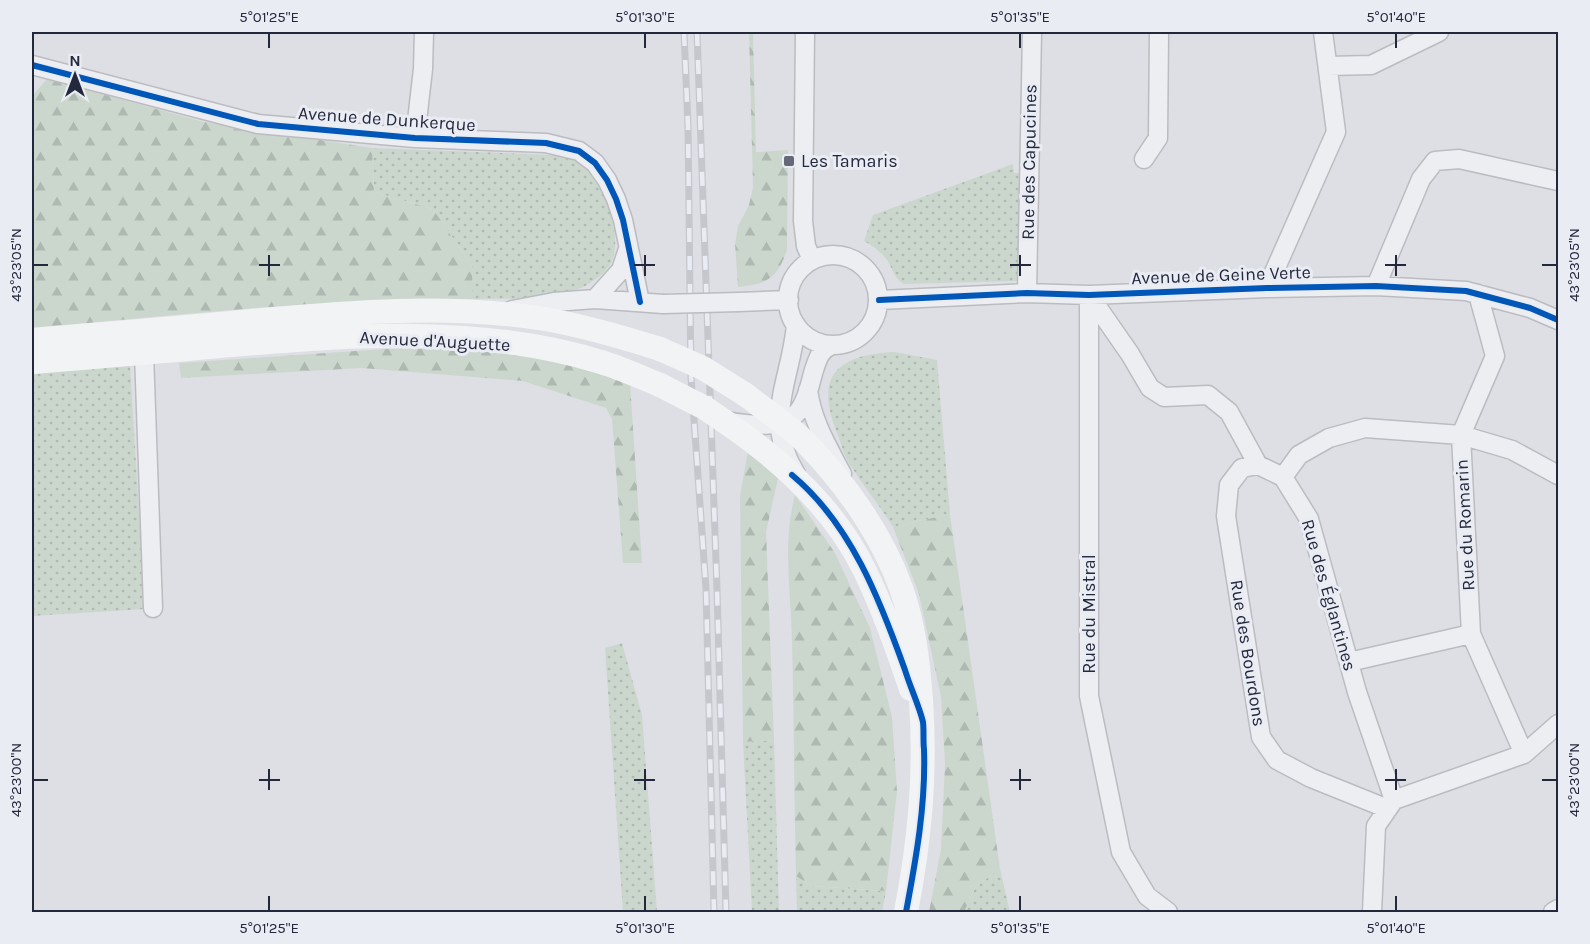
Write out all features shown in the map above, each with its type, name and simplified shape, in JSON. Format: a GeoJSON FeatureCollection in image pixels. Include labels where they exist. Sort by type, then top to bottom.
{"type":"FeatureCollection","features":[{"type":"Feature","properties":{"kind":"main road","name":"Avenue d'Auguette"},"geometry":{"type":"LineString","coordinates":[[32,340],[335,314],[432,311],[544,319],[604,332],[660,349],[703,368],[746,395],[807,445],[866,518],[891,564],[909,614],[919,675],[923,722]]}},
{"type":"Feature","properties":{"kind":"main road","name":"Avenue d'Auguette"},"geometry":{"type":"LineString","coordinates":[[32,362],[332,337],[393,335],[507,342],[556,351],[600,362],[660,385],[740,428],[802,484],[846,538],[864,568],[885,616],[923,722]]}},
{"type":"Feature","properties":{"kind":"main road"},"geometry":{"type":"LineString","coordinates":[[906,912],[923,799],[923,722]]}},
{"type":"Feature","properties":{"kind":"street"},"geometry":{"type":"LineString","coordinates":[[415,138],[423,69],[424,32]]}},
{"type":"Feature","properties":{"kind":"street"},"geometry":{"type":"LineString","coordinates":[[805,32],[803,220],[806,246],[812,260]]}},
{"type":"Feature","properties":{"kind":"street","name":"Rue des Capucines"},"geometry":{"type":"LineString","coordinates":[[1027,293],[1032,32]]}},
{"type":"Feature","properties":{"kind":"street"},"geometry":{"type":"LineString","coordinates":[[1144,159],[1158,138],[1159,32]]}},
{"type":"Feature","properties":{"kind":"street"},"geometry":{"type":"LineString","coordinates":[[1267,288],[1336,132],[1323,32]]}},
{"type":"Feature","properties":{"kind":"street"},"geometry":{"type":"LineString","coordinates":[[1328,66],[1371,65],[1439,32]]}},
{"type":"Feature","properties":{"kind":"street","name":"Avenue de Dunkerque"},"geometry":{"type":"LineString","coordinates":[[32,65],[251,123],[415,138],[546,143],[579,151],[595,163],[607,180],[623,220],[640,302]]}},
{"type":"Feature","properties":{"kind":"street"},"geometry":{"type":"LineString","coordinates":[[1376,286],[1420,179],[1435,161],[1459,159],[1558,181]]}},
{"type":"Feature","properties":{"kind":"street"},"geometry":{"type":"LineString","coordinates":[[595,299],[621,270],[628,247]]}},
{"type":"Feature","properties":{"kind":"street"},"geometry":{"type":"LineString","coordinates":[[740,428],[788,420],[800,410],[818,356],[832,345],[861,335],[871,324],[877,312],[879,300],[876,286],[870,274],[860,263],[847,256],[831,255],[812,260],[804,265],[795,276],[789,290],[790,312],[803,335],[817,342],[832,345]]}},
{"type":"Feature","properties":{"kind":"street","name":"Avenue de Geine Verte"},"geometry":{"type":"LineString","coordinates":[[879,300],[1027,293],[1089,295],[1376,286],[1466,291],[1530,308],[1558,320]]}},
{"type":"Feature","properties":{"kind":"street","name":"Rue du Romarin"},"geometry":{"type":"LineString","coordinates":[[1478,294],[1495,356],[1461,435],[1471,634],[1524,754]]}},
{"type":"Feature","properties":{"kind":"street"},"geometry":{"type":"LineString","coordinates":[[1089,295],[1130,354],[1150,388],[1164,397],[1208,395],[1229,412],[1258,465],[1283,477],[1299,456],[1329,438],[1365,428],[1461,435],[1512,450],[1558,475]]}},
{"type":"Feature","properties":{"kind":"street","name":"Rue du Mistral"},"geometry":{"type":"LineString","coordinates":[[1089,295],[1089,696],[1121,852],[1147,896],[1168,912]]}},
{"type":"Feature","properties":{"kind":"street"},"geometry":{"type":"LineString","coordinates":[[489,314],[554,302],[595,299],[663,304],[789,300]]}},
{"type":"Feature","properties":{"kind":"street"},"geometry":{"type":"LineString","coordinates":[[796,325],[781,391],[780,423],[783,446],[788,461],[802,484]]}},
{"type":"Feature","properties":{"kind":"street"},"geometry":{"type":"LineString","coordinates":[[144,353],[153,608]]}},
{"type":"Feature","properties":{"kind":"street"},"geometry":{"type":"LineString","coordinates":[[808,390],[812,409],[823,437],[866,518]]}},
{"type":"Feature","properties":{"kind":"street","name":"Rue des Bourdons"},"geometry":{"type":"LineString","coordinates":[[1258,465],[1242,468],[1229,485],[1226,516],[1260,737],[1277,760],[1311,778],[1391,805]]}},
{"type":"Feature","properties":{"kind":"street","name":"Rue des Églantines"},"geometry":{"type":"LineString","coordinates":[[1283,477],[1310,519],[1391,805]]}},
{"type":"Feature","properties":{"kind":"street"},"geometry":{"type":"LineString","coordinates":[[1349,662],[1471,634]]}},
{"type":"Feature","properties":{"kind":"street"},"geometry":{"type":"LineString","coordinates":[[1372,912],[1376,826],[1391,805],[1524,754],[1558,724]]}},
{"type":"Feature","properties":{"kind":"street"},"geometry":{"type":"LineString","coordinates":[[1553,912],[1558,909]]}},
{"type":"Feature","properties":{"kind":"green space"},"geometry":{"type":"Polygon","coordinates":[[[749,32],[753,32],[756,152],[788,150],[787,250],[779,268],[770,278],[764,282],[738,287],[735,244],[738,226],[749,205],[753,187],[749,32]]]}},
{"type":"Feature","properties":{"kind":"green space"},"geometry":{"type":"Polygon","coordinates":[[[47,79],[204,122],[372,148],[374,192],[433,209],[472,266],[472,299],[307,304],[32,328],[32,96],[47,79]]]}},
{"type":"Feature","properties":{"kind":"green space"},"geometry":{"type":"Polygon","coordinates":[[[372,148],[553,155],[575,160],[595,178],[609,208],[615,239],[614,254],[610,265],[593,281],[567,293],[535,298],[472,299],[472,266],[433,209],[374,192],[372,148]]]}},
{"type":"Feature","properties":{"kind":"green space"},"geometry":{"type":"Polygon","coordinates":[[[1013,164],[1014,173],[1020,173],[1018,281],[904,284],[896,277],[882,254],[864,241],[873,215],[1013,164]]]}},
{"type":"Feature","properties":{"kind":"green space"},"geometry":{"type":"Polygon","coordinates":[[[385,349],[465,349],[534,355],[630,383],[642,563],[623,563],[612,419],[606,408],[523,381],[362,368],[181,378],[179,363],[385,349]]]}},
{"type":"Feature","properties":{"kind":"green space"},"geometry":{"type":"Polygon","coordinates":[[[894,352],[937,360],[950,514],[893,527],[846,458],[831,413],[828,396],[830,383],[836,372],[845,364],[874,354],[894,352]]]}},
{"type":"Feature","properties":{"kind":"green space"},"geometry":{"type":"Polygon","coordinates":[[[130,365],[145,609],[32,616],[32,374],[130,365]]]}},
{"type":"Feature","properties":{"kind":"green space"},"geometry":{"type":"Polygon","coordinates":[[[748,451],[779,474],[766,532],[774,740],[743,742],[740,496],[748,451]]]}},
{"type":"Feature","properties":{"kind":"green space"},"geometry":{"type":"Polygon","coordinates":[[[795,495],[835,553],[870,628],[892,717],[897,791],[886,891],[812,886],[796,876],[792,641],[788,568],[789,531],[795,495]]]}},
{"type":"Feature","properties":{"kind":"green space"},"geometry":{"type":"Polygon","coordinates":[[[950,514],[1000,869],[976,886],[964,912],[929,912],[941,849],[945,764],[941,697],[919,594],[893,527],[950,514]]]}},
{"type":"Feature","properties":{"kind":"green space"},"geometry":{"type":"Polygon","coordinates":[[[622,643],[642,715],[657,912],[623,912],[605,648],[622,643]]]}},
{"type":"Feature","properties":{"kind":"green space"},"geometry":{"type":"Polygon","coordinates":[[[774,740],[779,912],[752,912],[743,742],[774,740]]]}},
{"type":"Feature","properties":{"kind":"green space"},"geometry":{"type":"Polygon","coordinates":[[[1000,869],[1010,912],[964,912],[976,886],[1000,869]]]}},
{"type":"Feature","properties":{"kind":"green space"},"geometry":{"type":"Polygon","coordinates":[[[796,876],[812,886],[886,891],[882,912],[797,912],[796,876]]]}},
{"type":"Feature","properties":{"kind":"railway"},"geometry":{"type":"LineString","coordinates":[[684,32],[688,126],[691,377],[706,589],[714,912]]}},
{"type":"Feature","properties":{"kind":"railway"},"geometry":{"type":"LineString","coordinates":[[697,32],[726,912]]}},
{"type":"Feature","properties":{"kind":"cycle path"},"geometry":{"type":"LineString","coordinates":[[32,65],[258,124],[415,138],[546,143],[579,151],[595,163],[616,199],[623,220],[640,302]]}},
{"type":"Feature","properties":{"kind":"cycle path"},"geometry":{"type":"LineString","coordinates":[[879,300],[1027,293],[1089,295],[1376,286],[1466,291],[1530,308],[1558,320]]}},
{"type":"Feature","properties":{"kind":"cycle path"},"geometry":{"type":"LineString","coordinates":[[792,475],[831,516],[861,565],[885,617],[923,722],[922,811],[906,912]]}},
{"type":"Feature","properties":{"kind":"place","name":"Les Tamaris"},"geometry":{"type":"Point","coordinates":[789,161]}}]}
